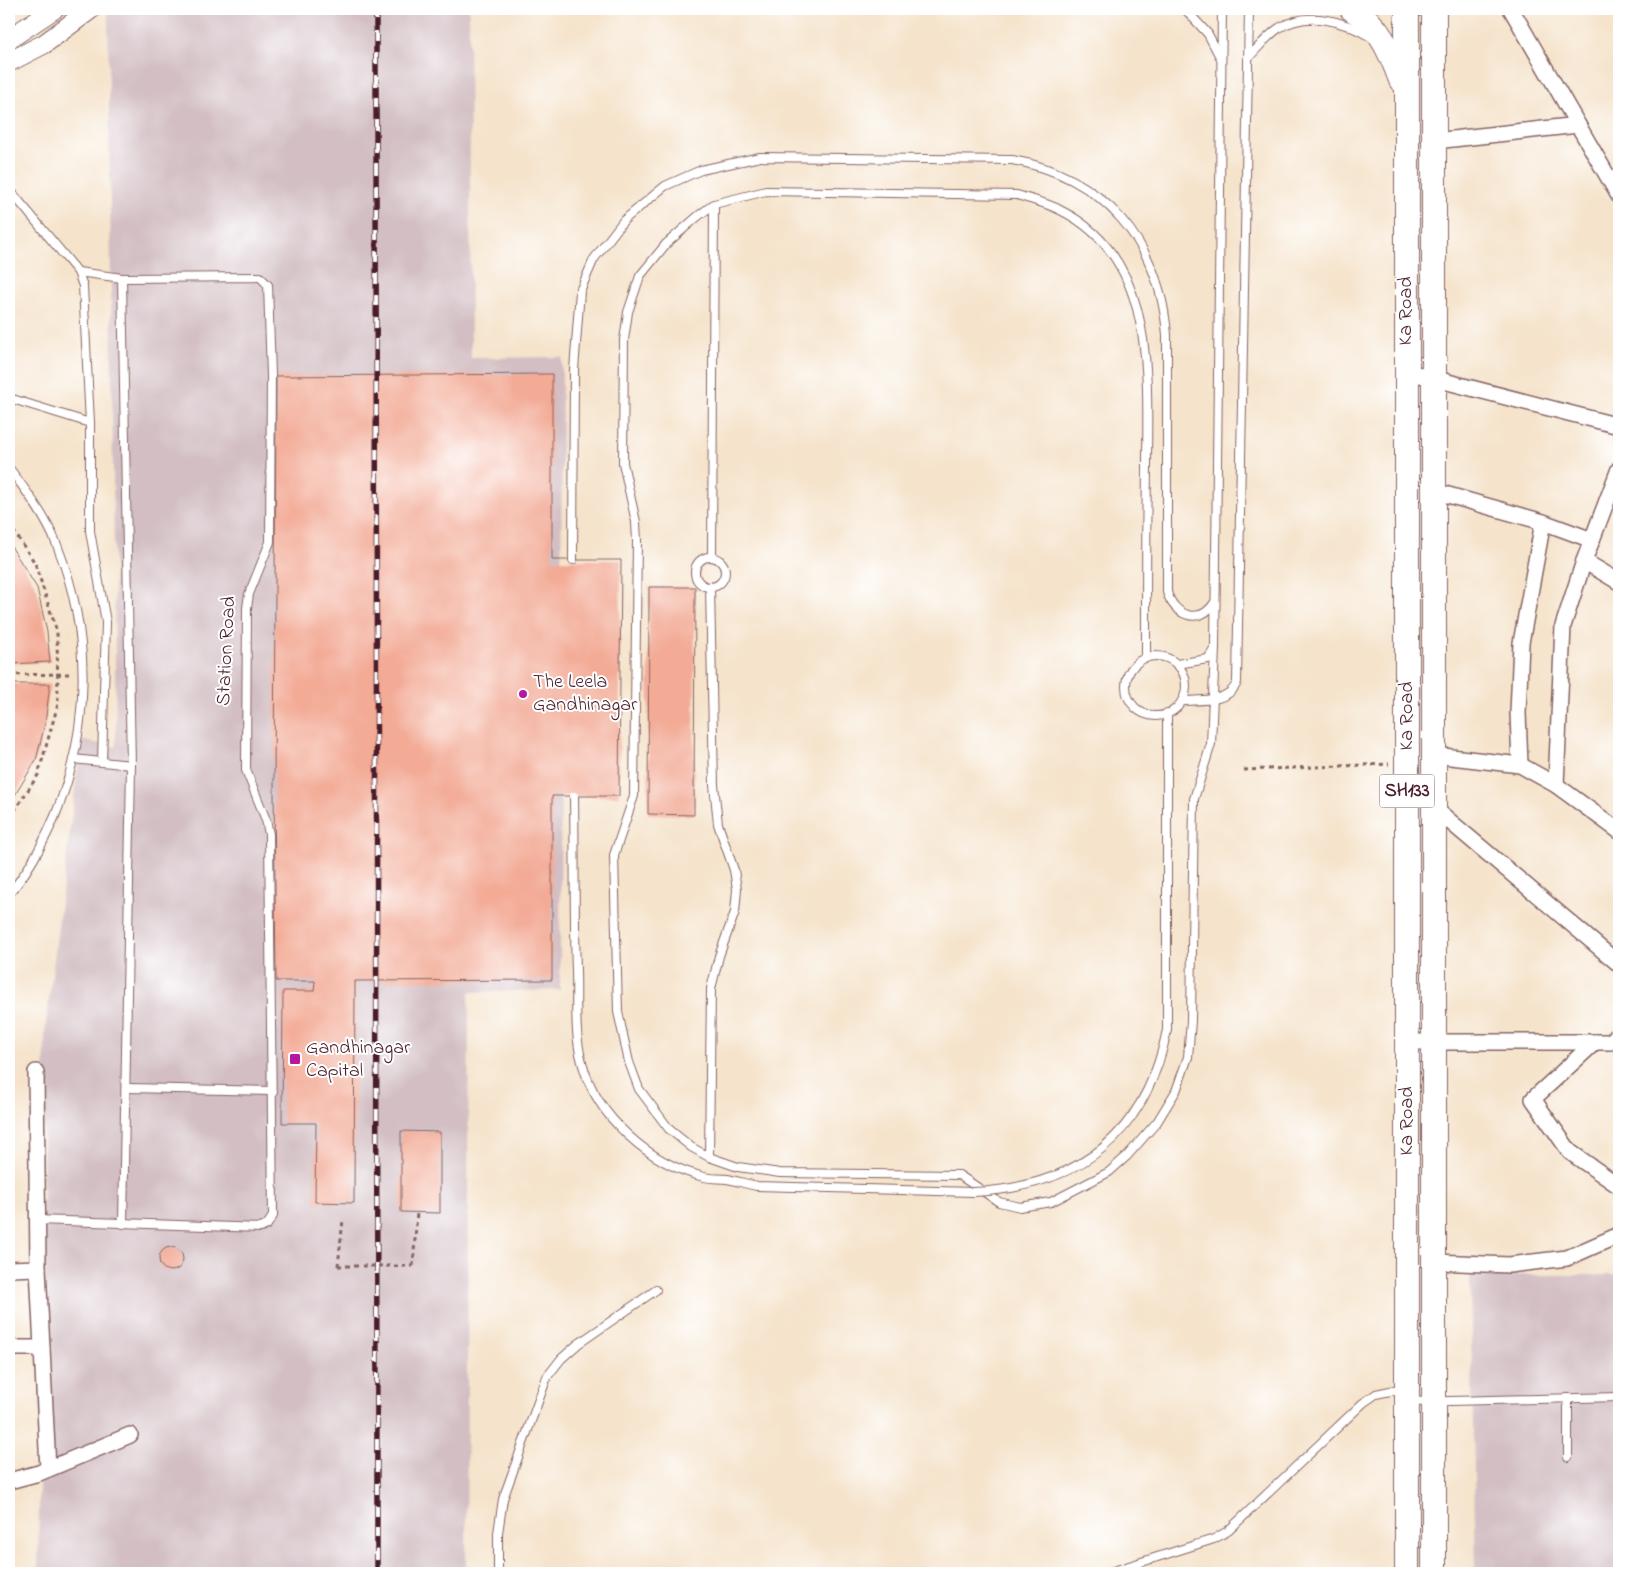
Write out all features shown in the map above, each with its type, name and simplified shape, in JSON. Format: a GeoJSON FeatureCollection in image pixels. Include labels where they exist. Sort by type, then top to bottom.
{"type":"FeatureCollection","features":[{"type":"Feature","properties":{"kind":"main road"},"geometry":{"type":"LineString","coordinates":[[1352,9],[1370,22],[1390,48],[1407,96]]}},
{"type":"Feature","properties":{"kind":"main road","name":"Ka Road"},"geometry":{"type":"LineString","coordinates":[[1407,9],[1405,371],[1407,1573]]}},
{"type":"Feature","properties":{"kind":"main road","name":"Ka Road"},"geometry":{"type":"LineString","coordinates":[[1434,9],[1434,1573]]}},
{"type":"Feature","properties":{"kind":"street"},"geometry":{"type":"LineString","coordinates":[[9,39],[54,9]]}},
{"type":"Feature","properties":{"kind":"street"},"geometry":{"type":"LineString","coordinates":[[9,62],[44,44],[91,9]]}},
{"type":"Feature","properties":{"kind":"street"},"geometry":{"type":"LineString","coordinates":[[1511,9],[1619,196]]}},
{"type":"Feature","properties":{"kind":"street"},"geometry":{"type":"LineString","coordinates":[[1435,141],[1578,125]]}},
{"type":"Feature","properties":{"kind":"street"},"geometry":{"type":"LineString","coordinates":[[1405,371],[1619,426]]}},
{"type":"Feature","properties":{"kind":"street"},"geometry":{"type":"LineString","coordinates":[[1556,785],[1563,626],[1584,561],[1619,469]]}},
{"type":"Feature","properties":{"kind":"street"},"geometry":{"type":"LineString","coordinates":[[1434,491],[1543,522],[1592,540]]}},
{"type":"Feature","properties":{"kind":"street"},"geometry":{"type":"LineString","coordinates":[[1520,765],[1518,713],[1521,643],[1543,522]]}},
{"type":"Feature","properties":{"kind":"street"},"geometry":{"type":"LineString","coordinates":[[1584,561],[1619,582]]}},
{"type":"Feature","properties":{"kind":"street"},"geometry":{"type":"LineString","coordinates":[[1434,755],[1520,765],[1556,785],[1619,831]]}},
{"type":"Feature","properties":{"kind":"street"},"geometry":{"type":"LineString","coordinates":[[1434,808],[1619,964]]}},
{"type":"Feature","properties":{"kind":"street"},"geometry":{"type":"LineString","coordinates":[[1407,1042],[1616,1043]]}},
{"type":"Feature","properties":{"kind":"street"},"geometry":{"type":"LineString","coordinates":[[1595,1042],[1533,1099],[1570,1152],[1619,1186]]}},
{"type":"Feature","properties":{"kind":"street"},"geometry":{"type":"LineString","coordinates":[[36,1072],[38,1268],[48,1470]]}},
{"type":"Feature","properties":{"kind":"street"},"geometry":{"type":"LineString","coordinates":[[1434,1262],[1509,1265],[1567,1258],[1619,1234]]}},
{"type":"Feature","properties":{"kind":"street"},"geometry":{"type":"LineString","coordinates":[[9,1269],[38,1268]]}},
{"type":"Feature","properties":{"kind":"street"},"geometry":{"type":"LineString","coordinates":[[9,1348],[42,1348]]}},
{"type":"Feature","properties":{"kind":"street"},"geometry":{"type":"LineString","coordinates":[[9,1481],[48,1470],[130,1435]]}},
{"type":"Feature","properties":{"kind":"lane"},"geometry":{"type":"LineString","coordinates":[[1185,9],[1208,34],[1222,60]]}},
{"type":"Feature","properties":{"kind":"lane"},"geometry":{"type":"LineString","coordinates":[[1146,658],[1146,347],[1133,294],[1120,268],[1104,244],[1084,224],[1062,211],[1017,196],[766,191],[714,204],[666,244],[640,276],[628,312],[624,340],[623,463],[636,522],[637,541],[634,796],[614,855],[618,1012],[628,1062],[639,1089],[669,1129],[691,1147],[709,1157],[738,1167],[780,1174],[959,1175],[999,1202],[1020,1207],[1051,1202],[1110,1172],[1157,1122],[1176,1091],[1188,1057],[1191,1020],[1194,799],[1211,744],[1214,698],[1222,9]]}},
{"type":"Feature","properties":{"kind":"lane"},"geometry":{"type":"LineString","coordinates":[[1215,648],[1208,659],[1177,664],[1159,656],[1146,658],[1133,667],[1128,675],[1127,694],[1138,710],[1147,714],[1167,713],[1182,701],[1226,696],[1235,690],[1238,682],[1249,9]]}},
{"type":"Feature","properties":{"kind":"lane"},"geometry":{"type":"LineString","coordinates":[[1248,58],[1280,28],[1308,19],[1325,19],[1342,23],[1390,48]]}},
{"type":"Feature","properties":{"kind":"lane"},"geometry":{"type":"LineString","coordinates":[[573,560],[574,370],[580,290],[594,259],[624,220],[672,183],[701,170],[760,157],[1012,160],[1032,164],[1055,172],[1084,186],[1108,204],[1133,232],[1154,274],[1162,298],[1167,335],[1166,583],[1169,599],[1185,615],[1192,617],[1203,614],[1215,602]]}},
{"type":"Feature","properties":{"kind":"lane"},"geometry":{"type":"LineString","coordinates":[[9,190],[78,272],[83,286],[90,424],[90,531],[106,622],[102,762]]}},
{"type":"Feature","properties":{"kind":"lane"},"geometry":{"type":"LineString","coordinates":[[712,557],[714,204]]}},
{"type":"Feature","properties":{"kind":"lane","name":"Station Road"},"geometry":{"type":"LineString","coordinates":[[78,272],[122,278],[260,277],[268,285],[271,375],[270,542],[250,594],[247,608],[246,770],[266,820],[269,834],[273,1216],[267,1225],[261,1228],[123,1224]]}},
{"type":"Feature","properties":{"kind":"lane"},"geometry":{"type":"LineString","coordinates":[[38,1220],[123,1224],[127,1088],[131,765],[122,278]]}},
{"type":"Feature","properties":{"kind":"lane"},"geometry":{"type":"LineString","coordinates":[[9,398],[90,424]]}},
{"type":"Feature","properties":{"kind":"lane"},"geometry":{"type":"LineString","coordinates":[[9,468],[33,500],[57,544],[79,618],[84,673],[79,736],[67,786],[45,839],[20,881],[9,894]]}},
{"type":"Feature","properties":{"kind":"lane"},"geometry":{"type":"LineString","coordinates":[[712,557],[721,562],[725,576],[720,584],[710,587],[701,584],[695,572],[702,560],[712,557]]}},
{"type":"Feature","properties":{"kind":"lane"},"geometry":{"type":"LineString","coordinates":[[709,1157],[711,989],[719,956],[735,912],[737,889],[734,870],[718,824],[714,785],[710,587]]}},
{"type":"Feature","properties":{"kind":"lane"},"geometry":{"type":"LineString","coordinates":[[1177,664],[1186,682],[1182,701]]}},
{"type":"Feature","properties":{"kind":"lane"},"geometry":{"type":"LineString","coordinates":[[574,796],[578,1032],[582,1062],[591,1088],[611,1117],[638,1145],[685,1171],[706,1178],[726,1179],[757,1186],[973,1192],[1004,1191],[1055,1177],[1076,1166],[1116,1135],[1133,1114],[1152,1082],[1163,1053],[1167,1030],[1167,713]]}},
{"type":"Feature","properties":{"kind":"lane"},"geometry":{"type":"LineString","coordinates":[[74,759],[131,765]]}},
{"type":"Feature","properties":{"kind":"lane"},"geometry":{"type":"LineString","coordinates":[[127,1088],[273,1091]]}},
{"type":"Feature","properties":{"kind":"lane"},"geometry":{"type":"LineString","coordinates":[[498,1573],[498,1534],[503,1499],[547,1377],[561,1359],[578,1344],[656,1290]]}},
{"type":"Feature","properties":{"kind":"lane"},"geometry":{"type":"LineString","coordinates":[[1107,1573],[1214,1538],[1228,1531],[1363,1403],[1376,1394],[1407,1395],[1434,1401],[1619,1397]]}},
{"type":"Feature","properties":{"kind":"lane"},"geometry":{"type":"LineString","coordinates":[[1568,1398],[1568,1457]]}},
{"type":"Feature","properties":{"kind":"path"},"geometry":{"type":"LineString","coordinates":[[9,524],[35,562],[57,632],[58,675],[58,704],[38,775],[9,819]]}},
{"type":"Feature","properties":{"kind":"path"},"geometry":{"type":"LineString","coordinates":[[9,675],[58,675]]}},
{"type":"Feature","properties":{"kind":"path"},"geometry":{"type":"LineString","coordinates":[[1244,770],[1407,763]]}},
{"type":"Feature","properties":{"kind":"path"},"geometry":{"type":"LineString","coordinates":[[343,1220],[338,1266],[413,1266],[417,1212]]}},
{"type":"Feature","properties":{"kind":"shaded area"},"geometry":{"type":"Polygon","coordinates":[[[108,9],[469,9],[471,358],[562,357],[560,990],[469,992],[466,1573],[38,1573],[45,1032],[81,740],[116,747],[108,9]]]}},
{"type":"Feature","properties":{"kind":"shaded area"},"geometry":{"type":"Polygon","coordinates":[[[1470,1275],[1619,1275],[1619,1573],[1476,1573],[1470,1275]]]}},
{"type":"Feature","properties":{"kind":"building"},"geometry":{"type":"Polygon","coordinates":[[[552,374],[552,560],[621,560],[619,796],[552,796],[552,980],[355,981],[354,1203],[315,1202],[316,1123],[282,1123],[283,991],[314,991],[315,981],[276,981],[274,795],[276,376],[552,374]]]}},
{"type":"Feature","properties":{"kind":"building"},"geometry":{"type":"Polygon","coordinates":[[[9,543],[37,588],[47,632],[50,662],[9,664],[9,543]]]}},
{"type":"Feature","properties":{"kind":"building"},"geometry":{"type":"Polygon","coordinates":[[[649,587],[695,587],[694,815],[648,814],[649,587]]]}},
{"type":"Feature","properties":{"kind":"building"},"geometry":{"type":"Polygon","coordinates":[[[9,684],[50,684],[45,724],[36,760],[9,805],[9,684]]]}},
{"type":"Feature","properties":{"kind":"building"},"geometry":{"type":"Polygon","coordinates":[[[401,1131],[440,1132],[440,1213],[401,1212],[401,1131]]]}},
{"type":"Feature","properties":{"kind":"building"},"geometry":{"type":"Polygon","coordinates":[[[171,1247],[180,1250],[183,1259],[180,1268],[171,1271],[162,1268],[159,1259],[162,1250],[171,1247]]]}},
{"type":"Feature","properties":{"kind":"railway"},"geometry":{"type":"LineString","coordinates":[[376,9],[377,1573]]}},
{"type":"Feature","properties":{"kind":"place","name":"The Leela Gandhinagar"},"geometry":{"type":"Point","coordinates":[523,694]}},
{"type":"Feature","properties":{"kind":"place","name":"Gandhinagar Capital"},"geometry":{"type":"Point","coordinates":[295,1059]}}]}
